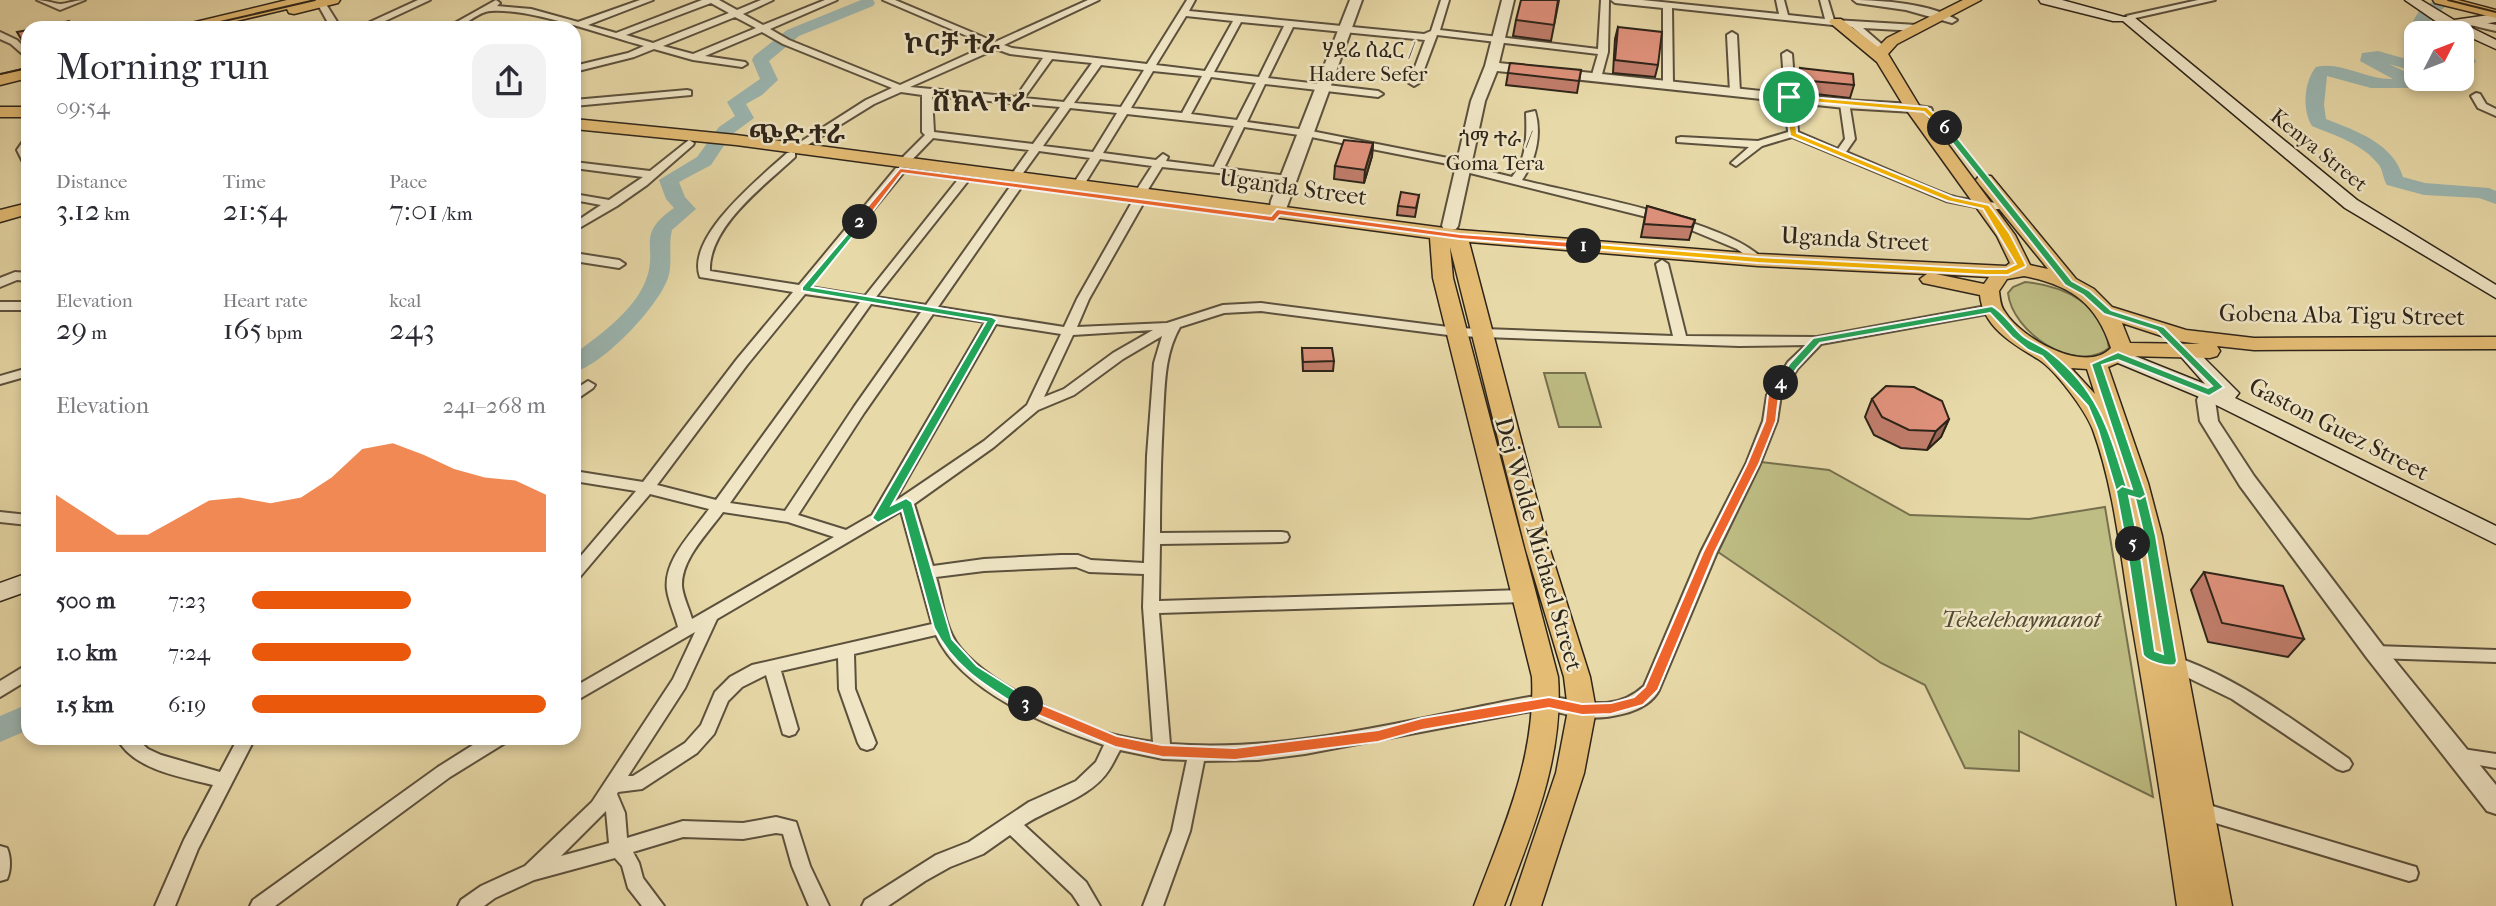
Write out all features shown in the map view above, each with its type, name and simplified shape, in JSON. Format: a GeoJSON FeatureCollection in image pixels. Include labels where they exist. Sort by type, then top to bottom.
{"type":"FeatureCollection","features":[{"type":"Feature","properties":{"kind":"main road","name":"Kenya Street"},"geometry":{"type":"LineString","coordinates":[[2046,0],[2125,17],[2351,204],[2496,293]]}},
{"type":"Feature","properties":{"kind":"main road"},"geometry":{"type":"LineString","coordinates":[[2058,0],[2125,17]]}},
{"type":"Feature","properties":{"kind":"main road"},"geometry":{"type":"LineString","coordinates":[[2412,0],[2448,21]]}},
{"type":"Feature","properties":{"kind":"main road"},"geometry":{"type":"LineString","coordinates":[[2440,0],[2496,16]]}},
{"type":"Feature","properties":{"kind":"main road"},"geometry":{"type":"LineString","coordinates":[[2477,0],[2496,4]]}},
{"type":"Feature","properties":{"kind":"main road"},"geometry":{"type":"LineString","coordinates":[[256,21],[320,1]]}},
{"type":"Feature","properties":{"kind":"main road"},"geometry":{"type":"LineString","coordinates":[[222,21],[320,1]]}},
{"type":"Feature","properties":{"kind":"main road"},"geometry":{"type":"LineString","coordinates":[[1885,54],[1981,1]]}},
{"type":"Feature","properties":{"kind":"main road"},"geometry":{"type":"LineString","coordinates":[[2474,21],[2496,16]]}},
{"type":"Feature","properties":{"kind":"main road"},"geometry":{"type":"LineString","coordinates":[[1885,54],[1917,28],[1946,18]]}},
{"type":"Feature","properties":{"kind":"main road"},"geometry":{"type":"LineString","coordinates":[[1839,23],[1885,54],[1896,67],[1920,109],[2006,234],[2021,265],[1996,279],[1990,300],[2015,335],[2032,348],[2046,354],[2093,405],[2150,536],[2160,658],[2189,807],[2217,906]]}},
{"type":"Feature","properties":{"kind":"main road"},"geometry":{"type":"LineString","coordinates":[[2474,34],[2496,45]]}},
{"type":"Feature","properties":{"kind":"main road"},"geometry":{"type":"LineString","coordinates":[[0,72],[21,68]]}},
{"type":"Feature","properties":{"kind":"main road"},"geometry":{"type":"LineString","coordinates":[[0,80],[21,76]]}},
{"type":"Feature","properties":{"kind":"main road"},"geometry":{"type":"LineString","coordinates":[[1920,109],[1936,117],[2068,283],[2086,293],[2108,312],[2117,327],[2112,356],[2131,493]]}},
{"type":"Feature","properties":{"kind":"main road"},"geometry":{"type":"LineString","coordinates":[[0,112],[21,112]]}},
{"type":"Feature","properties":{"kind":"main road"},"geometry":{"type":"LineString","coordinates":[[0,118],[21,118]]}},
{"type":"Feature","properties":{"kind":"main road","name":"Uganda Street"},"geometry":{"type":"LineString","coordinates":[[581,125],[699,141]]}},
{"type":"Feature","properties":{"kind":"main road","name":"Uganda Street"},"geometry":{"type":"LineString","coordinates":[[581,132],[794,151],[1276,216],[1662,264],[1922,278],[1990,300]]}},
{"type":"Feature","properties":{"kind":"main road","name":"Uganda Street"},"geometry":{"type":"LineString","coordinates":[[902,167],[964,179],[1077,186],[1139,198]]}},
{"type":"Feature","properties":{"kind":"main road"},"geometry":{"type":"LineString","coordinates":[[0,216],[21,210]]}},
{"type":"Feature","properties":{"kind":"main road"},"geometry":{"type":"LineString","coordinates":[[0,222],[21,217]]}},
{"type":"Feature","properties":{"kind":"main road","name":"Uganda Street"},"geometry":{"type":"LineString","coordinates":[[1449,237],[1758,260],[2039,273],[2068,283]]}},
{"type":"Feature","properties":{"kind":"main road","name":"Dej Wolde Michael Street"},"geometry":{"type":"LineString","coordinates":[[1449,237],[1443,278],[1545,677],[1549,702],[1547,732],[1538,766],[1489,906]]}},
{"type":"Feature","properties":{"kind":"main road","name":"Dej Wolde Michael Street"},"geometry":{"type":"LineString","coordinates":[[1449,237],[1481,333],[1538,550],[1572,658],[1582,709],[1570,773],[1526,906]]}},
{"type":"Feature","properties":{"kind":"main road","name":"Gobena Aba Tigu Street"},"geometry":{"type":"LineString","coordinates":[[2108,312],[2161,329],[2221,341],[2348,350],[2496,343]]}},
{"type":"Feature","properties":{"kind":"main road"},"geometry":{"type":"LineString","coordinates":[[2161,329],[2186,351]]}},
{"type":"Feature","properties":{"kind":"main road","name":"Gobena Aba Tigu Street"},"geometry":{"type":"LineString","coordinates":[[2046,354],[2112,356],[2186,351],[2348,350],[2496,354]]}},
{"type":"Feature","properties":{"kind":"main road","name":"Gaston Guez Street"},"geometry":{"type":"LineString","coordinates":[[2186,351],[2214,390],[2496,536]]}},
{"type":"Feature","properties":{"kind":"main road","name":"Gaston Guez Street"},"geometry":{"type":"LineString","coordinates":[[2112,356],[2214,390],[2496,527]]}},
{"type":"Feature","properties":{"kind":"main road"},"geometry":{"type":"LineString","coordinates":[[1488,462],[1516,464]]}},
{"type":"Feature","properties":{"kind":"main road"},"geometry":{"type":"LineString","coordinates":[[0,592],[21,584]]}},
{"type":"Feature","properties":{"kind":"main road"},"geometry":{"type":"LineString","coordinates":[[2189,807],[2192,906]]}},
{"type":"Feature","properties":{"kind":"street"},"geometry":{"type":"LineString","coordinates":[[41,0],[60,7],[81,0]]}},
{"type":"Feature","properties":{"kind":"street"},"geometry":{"type":"LineString","coordinates":[[381,21],[426,0]]}},
{"type":"Feature","properties":{"kind":"street"},"geometry":{"type":"LineString","coordinates":[[464,21],[503,0]]}},
{"type":"Feature","properties":{"kind":"street"},"geometry":{"type":"LineString","coordinates":[[581,24],[649,0]]}},
{"type":"Feature","properties":{"kind":"street"},"geometry":{"type":"LineString","coordinates":[[618,35],[711,0],[781,40],[899,89],[1069,103],[1185,116],[1306,134],[1463,166],[1683,223],[1732,243],[1758,260]]}},
{"type":"Feature","properties":{"kind":"street"},"geometry":{"type":"LineString","coordinates":[[581,67],[622,58],[769,0]]}},
{"type":"Feature","properties":{"kind":"street"},"geometry":{"type":"LineString","coordinates":[[693,57],[833,0]]}},
{"type":"Feature","properties":{"kind":"street"},"geometry":{"type":"LineString","coordinates":[[887,0],[996,47],[1049,56],[1378,94]]}},
{"type":"Feature","properties":{"kind":"street"},"geometry":{"type":"LineString","coordinates":[[1095,0],[996,47],[925,76],[846,115],[794,151],[739,205],[712,237],[703,268],[709,276],[1067,331],[1174,325]]}},
{"type":"Feature","properties":{"kind":"street"},"geometry":{"type":"LineString","coordinates":[[1077,186],[1191,0]]}},
{"type":"Feature","properties":{"kind":"street"},"geometry":{"type":"LineString","coordinates":[[1276,216],[1356,0]]}},
{"type":"Feature","properties":{"kind":"street"},"geometry":{"type":"LineString","coordinates":[[1414,83],[1444,0]]}},
{"type":"Feature","properties":{"kind":"street","name":"Dej Wolde Michael Street"},"geometry":{"type":"LineString","coordinates":[[1449,237],[1478,101],[1492,66],[1508,0]]}},
{"type":"Feature","properties":{"kind":"street"},"geometry":{"type":"LineString","coordinates":[[1596,78],[1603,52],[1605,0]]}},
{"type":"Feature","properties":{"kind":"street"},"geometry":{"type":"LineString","coordinates":[[1615,0],[1839,23],[1917,28]]}},
{"type":"Feature","properties":{"kind":"street"},"geometry":{"type":"LineString","coordinates":[[1730,0],[1732,12]]}},
{"type":"Feature","properties":{"kind":"street"},"geometry":{"type":"LineString","coordinates":[[1780,0],[1783,16]]}},
{"type":"Feature","properties":{"kind":"street"},"geometry":{"type":"LineString","coordinates":[[1825,0],[1839,23]]}},
{"type":"Feature","properties":{"kind":"street"},"geometry":{"type":"LineString","coordinates":[[1857,0],[1880,1],[1946,18]]}},
{"type":"Feature","properties":{"kind":"street"},"geometry":{"type":"LineString","coordinates":[[2125,17],[2211,0]]}},
{"type":"Feature","properties":{"kind":"street"},"geometry":{"type":"LineString","coordinates":[[320,1],[332,21]]}},
{"type":"Feature","properties":{"kind":"street"},"geometry":{"type":"LineString","coordinates":[[1667,5],[1668,85]]}},
{"type":"Feature","properties":{"kind":"street"},"geometry":{"type":"LineString","coordinates":[[487,8],[531,12],[564,21]]}},
{"type":"Feature","properties":{"kind":"street"},"geometry":{"type":"LineString","coordinates":[[1183,13],[1343,30],[1498,39],[1603,52]]}},
{"type":"Feature","properties":{"kind":"street"},"geometry":{"type":"LineString","coordinates":[[1185,116],[1238,19]]}},
{"type":"Feature","properties":{"kind":"street"},"geometry":{"type":"LineString","coordinates":[[2474,23],[2496,28]]}},
{"type":"Feature","properties":{"kind":"street"},"geometry":{"type":"LineString","coordinates":[[1218,170],[1290,24]]}},
{"type":"Feature","properties":{"kind":"street"},"geometry":{"type":"LineString","coordinates":[[581,26],[693,57],[742,64]]}},
{"type":"Feature","properties":{"kind":"street"},"geometry":{"type":"LineString","coordinates":[[1732,35],[1735,92]]}},
{"type":"Feature","properties":{"kind":"street"},"geometry":{"type":"LineString","coordinates":[[0,36],[21,49]]}},
{"type":"Feature","properties":{"kind":"street"},"geometry":{"type":"LineString","coordinates":[[1787,54],[1793,134]]}},
{"type":"Feature","properties":{"kind":"street"},"geometry":{"type":"LineString","coordinates":[[1013,97],[1049,56]]}},
{"type":"Feature","properties":{"kind":"street"},"geometry":{"type":"LineString","coordinates":[[789,517],[1098,62]]}},
{"type":"Feature","properties":{"kind":"street"},"geometry":{"type":"LineString","coordinates":[[1492,66],[1845,104],[1920,109]]}},
{"type":"Feature","properties":{"kind":"street"},"geometry":{"type":"LineString","coordinates":[[925,76],[934,90],[927,132],[931,135],[1162,159],[1288,179]]}},
{"type":"Feature","properties":{"kind":"street"},"geometry":{"type":"LineString","coordinates":[[581,102],[687,93]]}},
{"type":"Feature","properties":{"kind":"street"},"geometry":{"type":"LineString","coordinates":[[2476,96],[2482,106],[2496,113]]}},
{"type":"Feature","properties":{"kind":"street"},"geometry":{"type":"LineString","coordinates":[[1840,153],[1850,139],[1845,104]]}},
{"type":"Feature","properties":{"kind":"street"},"geometry":{"type":"LineString","coordinates":[[1516,181],[1531,155],[1531,113]]}},
{"type":"Feature","properties":{"kind":"street"},"geometry":{"type":"LineString","coordinates":[[1736,163],[1758,145],[1793,134],[1950,199],[2006,207]]}},
{"type":"Feature","properties":{"kind":"street"},"geometry":{"type":"LineString","coordinates":[[581,566],[647,488],[742,362],[931,135]]}},
{"type":"Feature","properties":{"kind":"street"},"geometry":{"type":"LineString","coordinates":[[1682,139],[1758,145]]}},
{"type":"Feature","properties":{"kind":"street"},"geometry":{"type":"LineString","coordinates":[[581,224],[613,204],[699,141]]}},
{"type":"Feature","properties":{"kind":"street"},"geometry":{"type":"LineString","coordinates":[[1033,407],[1067,331],[1162,159]]}},
{"type":"Feature","properties":{"kind":"street"},"geometry":{"type":"LineString","coordinates":[[581,166],[652,176]]}},
{"type":"Feature","properties":{"kind":"street"},"geometry":{"type":"LineString","coordinates":[[687,628],[672,588],[674,575],[682,558],[716,506],[867,301],[964,179]]}},
{"type":"Feature","properties":{"kind":"street"},"geometry":{"type":"LineString","coordinates":[[581,198],[613,204]]}},
{"type":"Feature","properties":{"kind":"street"},"geometry":{"type":"LineString","coordinates":[[581,258],[619,264]]}},
{"type":"Feature","properties":{"kind":"street"},"geometry":{"type":"LineString","coordinates":[[1662,264],[1680,338]]}},
{"type":"Feature","properties":{"kind":"street"},"geometry":{"type":"LineString","coordinates":[[0,284],[15,276],[21,276]]}},
{"type":"Feature","properties":{"kind":"street"},"geometry":{"type":"LineString","coordinates":[[581,691],[906,502],[989,444],[1033,407],[1069,392],[1118,356],[1174,325],[1223,309],[1261,307],[1455,332],[1739,342],[1817,341],[1990,300]]}},
{"type":"Feature","properties":{"kind":"street"},"geometry":{"type":"LineString","coordinates":[[0,306],[21,306]]}},
{"type":"Feature","properties":{"kind":"street"},"geometry":{"type":"LineString","coordinates":[[878,518],[992,320]]}},
{"type":"Feature","properties":{"kind":"street"},"geometry":{"type":"LineString","coordinates":[[1162,751],[1151,607],[1154,456],[1160,363],[1166,340],[1174,325]]}},
{"type":"Feature","properties":{"kind":"street"},"geometry":{"type":"LineString","coordinates":[[906,502],[940,628],[947,642],[973,670],[1013,698],[1115,741],[1162,751],[1235,754],[1378,736],[1422,724],[1549,702],[1582,709],[1611,709],[1630,704],[1651,690],[1709,552],[1753,464],[1770,421],[1774,395],[1793,365],[1817,341]]}},
{"type":"Feature","properties":{"kind":"street"},"geometry":{"type":"LineString","coordinates":[[0,380],[21,374]]}},
{"type":"Feature","properties":{"kind":"street"},"geometry":{"type":"LineString","coordinates":[[581,391],[589,385]]}},
{"type":"Feature","properties":{"kind":"street"},"geometry":{"type":"LineString","coordinates":[[2214,390],[2206,400],[2209,421],[2247,481],[2375,652],[2496,803]]}},
{"type":"Feature","properties":{"kind":"street"},"geometry":{"type":"LineString","coordinates":[[581,477],[647,488],[716,506],[789,517],[847,536]]}},
{"type":"Feature","properties":{"kind":"street"},"geometry":{"type":"LineString","coordinates":[[0,517],[21,519]]}},
{"type":"Feature","properties":{"kind":"street"},"geometry":{"type":"LineString","coordinates":[[1154,539],[1282,537]]}},
{"type":"Feature","properties":{"kind":"street"},"geometry":{"type":"LineString","coordinates":[[927,573],[984,565],[1061,561],[1078,561],[1089,566],[1152,569]]}},
{"type":"Feature","properties":{"kind":"street"},"geometry":{"type":"LineString","coordinates":[[1151,607],[1523,596]]}},
{"type":"Feature","properties":{"kind":"street"},"geometry":{"type":"LineString","coordinates":[[531,872],[593,813],[610,789],[679,683],[712,614]]}},
{"type":"Feature","properties":{"kind":"street"},"geometry":{"type":"LineString","coordinates":[[610,789],[636,784],[691,748],[708,729],[721,697],[746,676],[758,670],[940,628]]}},
{"type":"Feature","properties":{"kind":"street"},"geometry":{"type":"LineString","coordinates":[[846,650],[847,689],[867,743]]}},
{"type":"Feature","properties":{"kind":"street"},"geometry":{"type":"LineString","coordinates":[[2375,652],[2496,656]]}},
{"type":"Feature","properties":{"kind":"street"},"geometry":{"type":"LineString","coordinates":[[2160,658],[2208,675],[2343,764]]}},
{"type":"Feature","properties":{"kind":"street"},"geometry":{"type":"LineString","coordinates":[[772,667],[789,729]]}},
{"type":"Feature","properties":{"kind":"street"},"geometry":{"type":"LineString","coordinates":[[0,690],[21,676]]}},
{"type":"Feature","properties":{"kind":"street"},"geometry":{"type":"LineString","coordinates":[[872,906],[943,860],[976,848],[1035,808],[1082,786],[1102,767],[1115,741]]}},
{"type":"Feature","properties":{"kind":"street"},"geometry":{"type":"LineString","coordinates":[[130,745],[148,758],[224,780]]}},
{"type":"Feature","properties":{"kind":"street"},"geometry":{"type":"LineString","coordinates":[[165,906],[190,846],[243,745]]}},
{"type":"Feature","properties":{"kind":"street"},"geometry":{"type":"LineString","coordinates":[[260,906],[434,779],[488,745]]}},
{"type":"Feature","properties":{"kind":"street"},"geometry":{"type":"LineString","coordinates":[[1153,906],[1177,850],[1191,801],[1197,752]]}},
{"type":"Feature","properties":{"kind":"street"},"geometry":{"type":"LineString","coordinates":[[2456,755],[2496,761]]}},
{"type":"Feature","properties":{"kind":"street"},"geometry":{"type":"LineString","coordinates":[[1538,766],[1570,773]]}},
{"type":"Feature","properties":{"kind":"street"},"geometry":{"type":"LineString","coordinates":[[610,789],[616,813],[619,848],[630,863],[635,882],[654,906]]}},
{"type":"Feature","properties":{"kind":"street"},"geometry":{"type":"LineString","coordinates":[[2189,807],[2409,873]]}},
{"type":"Feature","properties":{"kind":"street"},"geometry":{"type":"LineString","coordinates":[[468,906],[488,892],[531,872],[683,829],[743,831],[767,825],[785,826],[792,833],[801,866],[819,906]]}},
{"type":"Feature","properties":{"kind":"street"},"geometry":{"type":"LineString","coordinates":[[1011,825],[1079,888],[1090,906]]}},
{"type":"Feature","properties":{"kind":"street"},"geometry":{"type":"LineString","coordinates":[[0,854],[0,873]]}},
{"type":"Feature","properties":{"kind":"green space"},"geometry":{"type":"Polygon","coordinates":[[[2025,282],[2054,288],[2080,300],[2099,320],[2109,348],[2095,355],[2079,356],[2063,353],[2033,335],[2012,308],[2008,293],[2013,287],[2025,282]]]}},
{"type":"Feature","properties":{"kind":"green space"},"geometry":{"type":"Polygon","coordinates":[[[1544,373],[1585,373],[1601,427],[1559,427],[1544,373]]]}},
{"type":"Feature","properties":{"kind":"green space","name":"Tekelehaymanot"},"geometry":{"type":"Polygon","coordinates":[[[1761,462],[1829,470],[1910,515],[2029,519],[2105,507],[2153,797],[2019,731],[2019,771],[1965,768],[1925,685],[1881,663],[1718,552],[1761,462]]]}},
{"type":"Feature","properties":{"kind":"building"},"geometry":{"type":"Polygon","coordinates":[[[1521,0],[1558,0],[1554,25],[1516,20],[1521,0]]]}},
{"type":"Feature","properties":{"kind":"building"},"geometry":{"type":"Polygon","coordinates":[[[1618,27],[1662,32],[1658,65],[1615,60],[1618,27]]]}},
{"type":"Feature","properties":{"kind":"building"},"geometry":{"type":"Polygon","coordinates":[[[1510,63],[1581,70],[1579,81],[1508,73],[1510,63]]]}},
{"type":"Feature","properties":{"kind":"building"},"geometry":{"type":"Polygon","coordinates":[[[1800,68],[1853,74],[1854,85],[1801,80],[1800,68]]]}},
{"type":"Feature","properties":{"kind":"building"},"geometry":{"type":"Polygon","coordinates":[[[1344,140],[1373,143],[1365,170],[1335,166],[1344,140]]]}},
{"type":"Feature","properties":{"kind":"building"},"geometry":{"type":"Polygon","coordinates":[[[1401,192],[1419,195],[1416,208],[1398,206],[1401,192]]]}},
{"type":"Feature","properties":{"kind":"building"},"geometry":{"type":"Polygon","coordinates":[[[1647,206],[1695,220],[1692,227],[1644,224],[1647,206]]]}},
{"type":"Feature","properties":{"kind":"building"},"geometry":{"type":"Polygon","coordinates":[[[1302,348],[1332,348],[1334,361],[1303,362],[1302,348]]]}},
{"type":"Feature","properties":{"kind":"building"},"geometry":{"type":"Polygon","coordinates":[[[1886,386],[1914,387],[1942,401],[1949,419],[1936,431],[1909,430],[1882,417],[1872,399],[1886,386]]]}},
{"type":"Feature","properties":{"kind":"building"},"geometry":{"type":"Polygon","coordinates":[[[2204,572],[2283,586],[2304,639],[2222,623],[2204,572]]]}},
{"type":"Feature","properties":{"kind":"waterway"},"geometry":{"type":"LineString","coordinates":[[2421,21],[2425,14],[2445,0]]}},
{"type":"Feature","properties":{"kind":"waterway"},"geometry":{"type":"LineString","coordinates":[[581,360],[621,326],[652,290],[657,279],[664,225],[686,209],[676,199],[669,180],[704,161],[725,131],[745,118],[736,102],[769,80],[760,60],[793,33],[867,3]]}},
{"type":"Feature","properties":{"kind":"waterway"},"geometry":{"type":"LineString","coordinates":[[2404,63],[2378,56],[2368,57],[2368,61],[2402,77],[2402,84],[2371,83],[2338,72],[2322,71],[2317,77],[2315,105],[2318,122],[2365,143],[2385,159],[2394,181],[2424,189],[2482,192],[2496,198]]}},
{"type":"Feature","properties":{"kind":"waterway"},"geometry":{"type":"LineString","coordinates":[[0,730],[21,720]]}},
{"type":"Feature","properties":{"kind":"tram line"},"geometry":{"type":"LineString","coordinates":[[224,21],[315,0]]}},
{"type":"Feature","properties":{"kind":"tram line"},"geometry":{"type":"LineString","coordinates":[[2448,0],[2496,12]]}},
{"type":"Feature","properties":{"kind":"tram line"},"geometry":{"type":"LineString","coordinates":[[0,74],[21,70]]}},
{"type":"Feature","properties":{"kind":"district","name":"ኮርቻ ተራ"},"geometry":{"type":"Point","coordinates":[952,44]}},
{"type":"Feature","properties":{"kind":"district","name":"ሃደሬ ሰፈር / Hadere Sefer"},"geometry":{"type":"Point","coordinates":[1368,62]}},
{"type":"Feature","properties":{"kind":"district","name":"ሸክላ ተራ"},"geometry":{"type":"Point","coordinates":[981,102]}},
{"type":"Feature","properties":{"kind":"district","name":"ጭድ ተራ"},"geometry":{"type":"Point","coordinates":[797,134]}},
{"type":"Feature","properties":{"kind":"district","name":"ጎማ ተራ / Goma Tera"},"geometry":{"type":"Point","coordinates":[1495,151]}},
{"type":"Feature","properties":{"kind":"route"},"geometry":{"type":"LineString","coordinates":[[1789,97],[1793,134],[1950,199],[1986,206],[2006,234],[2021,265],[2008,272],[1900,268],[1758,260],[1460,236],[1277,212],[1274,219],[1247,216],[900,170],[805,289],[992,320],[878,518],[906,502],[940,628],[947,642],[973,670],[1013,698],[1115,741],[1162,751],[1235,754],[1378,736],[1422,724],[1549,702],[1582,709],[1611,709],[1638,701],[1651,690],[1709,552],[1753,464],[1770,421],[1774,395],[1793,365],[1817,341],[1992,309],[2015,335],[2032,348],[2046,354],[2084,393],[2093,405],[2104,430],[2122,491],[2140,495],[2150,536],[2171,661],[2149,655],[2138,571],[2122,491],[2140,495],[2096,364],[2118,356],[2209,393],[2219,387],[2186,351],[2161,329],[2108,312],[2086,293],[2068,283],[1936,117],[1927,110],[1789,97]]}}]}
